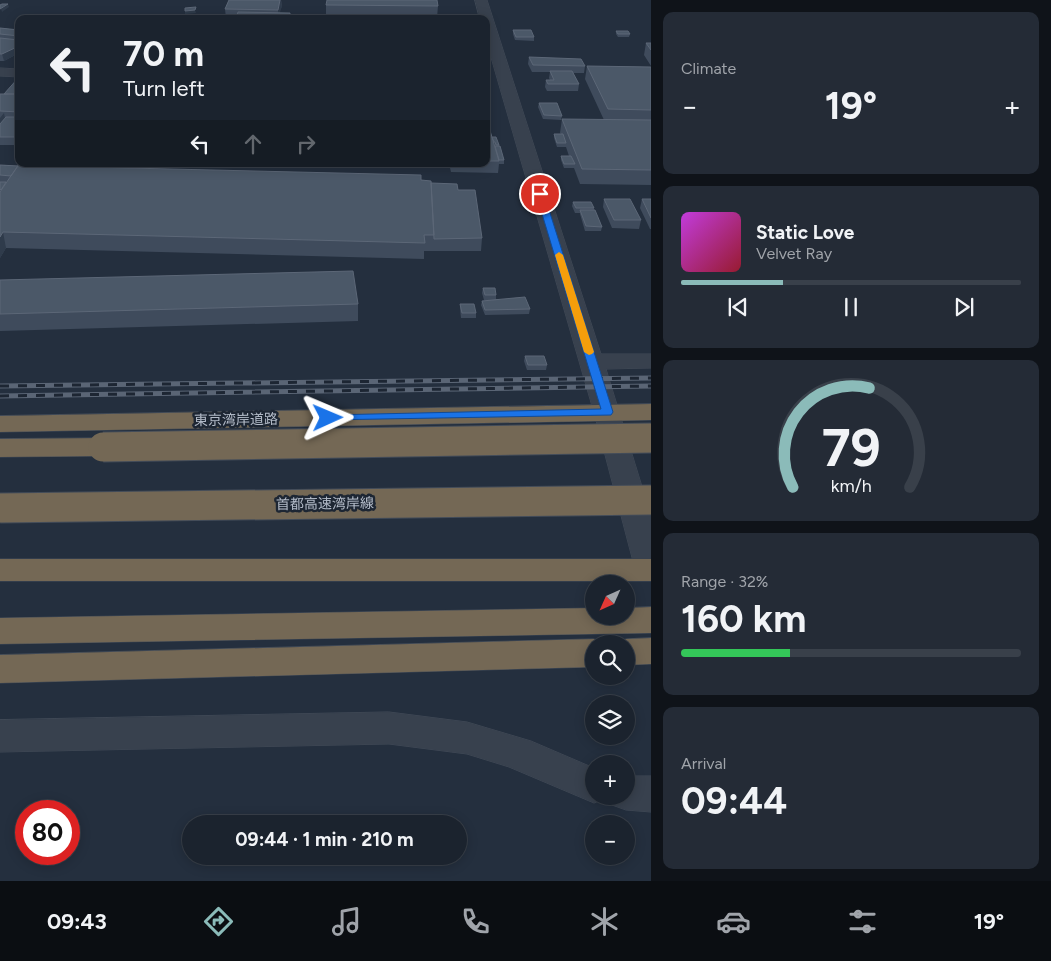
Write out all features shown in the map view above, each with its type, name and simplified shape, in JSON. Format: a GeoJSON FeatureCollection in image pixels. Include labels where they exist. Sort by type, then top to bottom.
{"type":"FeatureCollection","features":[{"type":"Feature","properties":{"kind":"highway","name":"東京湾岸道路"},"geometry":{"type":"LineString","coordinates":[[0,424],[651,412]]}},
{"type":"Feature","properties":{"kind":"highway","name":"東京湾岸道路"},"geometry":{"type":"LineString","coordinates":[[0,448],[651,438]]}},
{"type":"Feature","properties":{"kind":"highway","name":"首都高速湾岸線"},"geometry":{"type":"LineString","coordinates":[[0,508],[651,500]]}},
{"type":"Feature","properties":{"kind":"highway"},"geometry":{"type":"LineString","coordinates":[[0,570],[651,570]]}},
{"type":"Feature","properties":{"kind":"highway"},"geometry":{"type":"LineString","coordinates":[[0,631],[651,620]]}},
{"type":"Feature","properties":{"kind":"highway"},"geometry":{"type":"LineString","coordinates":[[635,652],[651,651]]}},
{"type":"Feature","properties":{"kind":"highway"},"geometry":{"type":"LineString","coordinates":[[0,669],[585,652]]}},
{"type":"Feature","properties":{"kind":"street"},"geometry":{"type":"LineString","coordinates":[[480,0],[483,15]]}},
{"type":"Feature","properties":{"kind":"street"},"geometry":{"type":"LineString","coordinates":[[490,51],[496,82],[608,412],[651,570]]}},
{"type":"Feature","properties":{"kind":"street"},"geometry":{"type":"LineString","coordinates":[[0,72],[15,73]]}},
{"type":"Feature","properties":{"kind":"street"},"geometry":{"type":"LineString","coordinates":[[592,362],[651,361]]}},
{"type":"Feature","properties":{"kind":"street"},"geometry":{"type":"LineString","coordinates":[[0,736],[390,728],[467,738],[518,752],[585,782]]}},
{"type":"Feature","properties":{"kind":"street"},"geometry":{"type":"LineString","coordinates":[[635,793],[651,794]]}},
{"type":"Feature","properties":{"kind":"building"},"geometry":{"type":"Polygon","coordinates":[[[229,0],[280,0],[278,10],[225,9],[229,0]]]}},
{"type":"Feature","properties":{"kind":"building"},"geometry":{"type":"Polygon","coordinates":[[[327,0],[437,0],[438,6],[326,5],[327,0]]]}},
{"type":"Feature","properties":{"kind":"building"},"geometry":{"type":"Polygon","coordinates":[[[2,4],[8,4],[0,9],[2,4]]]}},
{"type":"Feature","properties":{"kind":"building"},"geometry":{"type":"Polygon","coordinates":[[[196,7],[195,10],[185,11],[185,8],[196,7]]]}},
{"type":"Feature","properties":{"kind":"building"},"geometry":{"type":"Polygon","coordinates":[[[238,12],[290,13],[290,15],[237,15],[238,12]]]}},
{"type":"Feature","properties":{"kind":"building"},"geometry":{"type":"Polygon","coordinates":[[[0,28],[15,30],[15,36],[0,34],[0,28]]]}},
{"type":"Feature","properties":{"kind":"building"},"geometry":{"type":"Polygon","coordinates":[[[513,30],[531,30],[534,37],[516,37],[513,30]]]}},
{"type":"Feature","properties":{"kind":"building"},"geometry":{"type":"Polygon","coordinates":[[[616,31],[628,31],[630,34],[618,34],[616,31]]]}},
{"type":"Feature","properties":{"kind":"building"},"geometry":{"type":"Polygon","coordinates":[[[0,38],[15,40],[15,48],[0,54],[0,38]]]}},
{"type":"Feature","properties":{"kind":"building"},"geometry":{"type":"Polygon","coordinates":[[[646,43],[651,43],[651,50],[646,43]]]}},
{"type":"Feature","properties":{"kind":"building"},"geometry":{"type":"Polygon","coordinates":[[[529,57],[581,59],[585,66],[533,65],[529,57]]]}},
{"type":"Feature","properties":{"kind":"building"},"geometry":{"type":"Polygon","coordinates":[[[587,66],[651,67],[651,110],[608,109],[587,66]]]}},
{"type":"Feature","properties":{"kind":"building"},"geometry":{"type":"Polygon","coordinates":[[[550,71],[572,71],[579,84],[548,84],[546,80],[554,80],[550,71]]]}},
{"type":"Feature","properties":{"kind":"building"},"geometry":{"type":"Polygon","coordinates":[[[15,82],[15,94],[4,94],[15,82]]]}},
{"type":"Feature","properties":{"kind":"building"},"geometry":{"type":"Polygon","coordinates":[[[0,94],[15,94],[15,112],[0,111],[0,94]]]}},
{"type":"Feature","properties":{"kind":"building"},"geometry":{"type":"Polygon","coordinates":[[[539,103],[557,103],[562,116],[544,115],[539,103]]]}},
{"type":"Feature","properties":{"kind":"building"},"geometry":{"type":"Polygon","coordinates":[[[6,117],[15,117],[15,137],[0,137],[0,124],[6,117]]]}},
{"type":"Feature","properties":{"kind":"building"},"geometry":{"type":"Polygon","coordinates":[[[562,119],[651,120],[651,170],[582,169],[562,119]]]}},
{"type":"Feature","properties":{"kind":"building"},"geometry":{"type":"Polygon","coordinates":[[[490,131],[499,161],[490,161],[490,131]]]}},
{"type":"Feature","properties":{"kind":"building"},"geometry":{"type":"Polygon","coordinates":[[[554,134],[563,134],[566,143],[557,143],[554,134]]]}},
{"type":"Feature","properties":{"kind":"building"},"geometry":{"type":"Polygon","coordinates":[[[492,137],[496,137],[499,145],[496,145],[492,137]]]}},
{"type":"Feature","properties":{"kind":"building"},"geometry":{"type":"Polygon","coordinates":[[[495,146],[500,146],[504,160],[499,160],[495,146]]]}},
{"type":"Feature","properties":{"kind":"building"},"geometry":{"type":"Polygon","coordinates":[[[561,156],[571,156],[575,164],[564,164],[561,156]]]}},
{"type":"Feature","properties":{"kind":"building"},"geometry":{"type":"Polygon","coordinates":[[[0,165],[17,167],[11,176],[0,175],[0,165]]]}},
{"type":"Feature","properties":{"kind":"building"},"geometry":{"type":"Polygon","coordinates":[[[17,167],[421,175],[421,180],[431,181],[434,235],[424,235],[425,243],[3,232],[0,237],[0,192],[17,167]]]}},
{"type":"Feature","properties":{"kind":"building"},"geometry":{"type":"Polygon","coordinates":[[[0,182],[6,182],[1,190],[0,189],[0,182]]]}},
{"type":"Feature","properties":{"kind":"building"},"geometry":{"type":"Polygon","coordinates":[[[431,183],[457,184],[458,190],[475,190],[482,238],[434,239],[431,183]]]}},
{"type":"Feature","properties":{"kind":"building"},"geometry":{"type":"Polygon","coordinates":[[[604,199],[630,199],[641,220],[614,220],[604,199]]]}},
{"type":"Feature","properties":{"kind":"building"},"geometry":{"type":"Polygon","coordinates":[[[642,199],[651,199],[651,218],[642,199]]]}},
{"type":"Feature","properties":{"kind":"building"},"geometry":{"type":"Polygon","coordinates":[[[573,202],[591,202],[594,208],[576,208],[573,202]]]}},
{"type":"Feature","properties":{"kind":"building"},"geometry":{"type":"Polygon","coordinates":[[[580,210],[595,210],[602,227],[586,226],[580,210]]]}},
{"type":"Feature","properties":{"kind":"building"},"geometry":{"type":"Polygon","coordinates":[[[353,271],[358,304],[0,314],[0,280],[353,271]]]}},
{"type":"Feature","properties":{"kind":"building"},"geometry":{"type":"Polygon","coordinates":[[[483,288],[495,288],[496,295],[485,295],[483,288]]]}},
{"type":"Feature","properties":{"kind":"building"},"geometry":{"type":"Polygon","coordinates":[[[525,297],[530,309],[485,310],[482,301],[525,297]]]}},
{"type":"Feature","properties":{"kind":"building"},"geometry":{"type":"Polygon","coordinates":[[[460,304],[474,304],[476,313],[462,313],[460,304]]]}},
{"type":"Feature","properties":{"kind":"building"},"geometry":{"type":"Polygon","coordinates":[[[525,356],[544,356],[547,365],[528,365],[525,356]]]}},
{"type":"Feature","properties":{"kind":"railway"},"geometry":{"type":"LineString","coordinates":[[0,386],[651,378]]}},
{"type":"Feature","properties":{"kind":"railway"},"geometry":{"type":"LineString","coordinates":[[0,396],[651,386]]}},
{"type":"Feature","properties":{"kind":"slow traffic"},"geometry":{"type":"LineString","coordinates":[[559,255],[589,352]]}},
{"type":"Feature","properties":{"kind":"route"},"geometry":{"type":"LineString","coordinates":[[328,418],[608,412],[540,194]]}}]}
